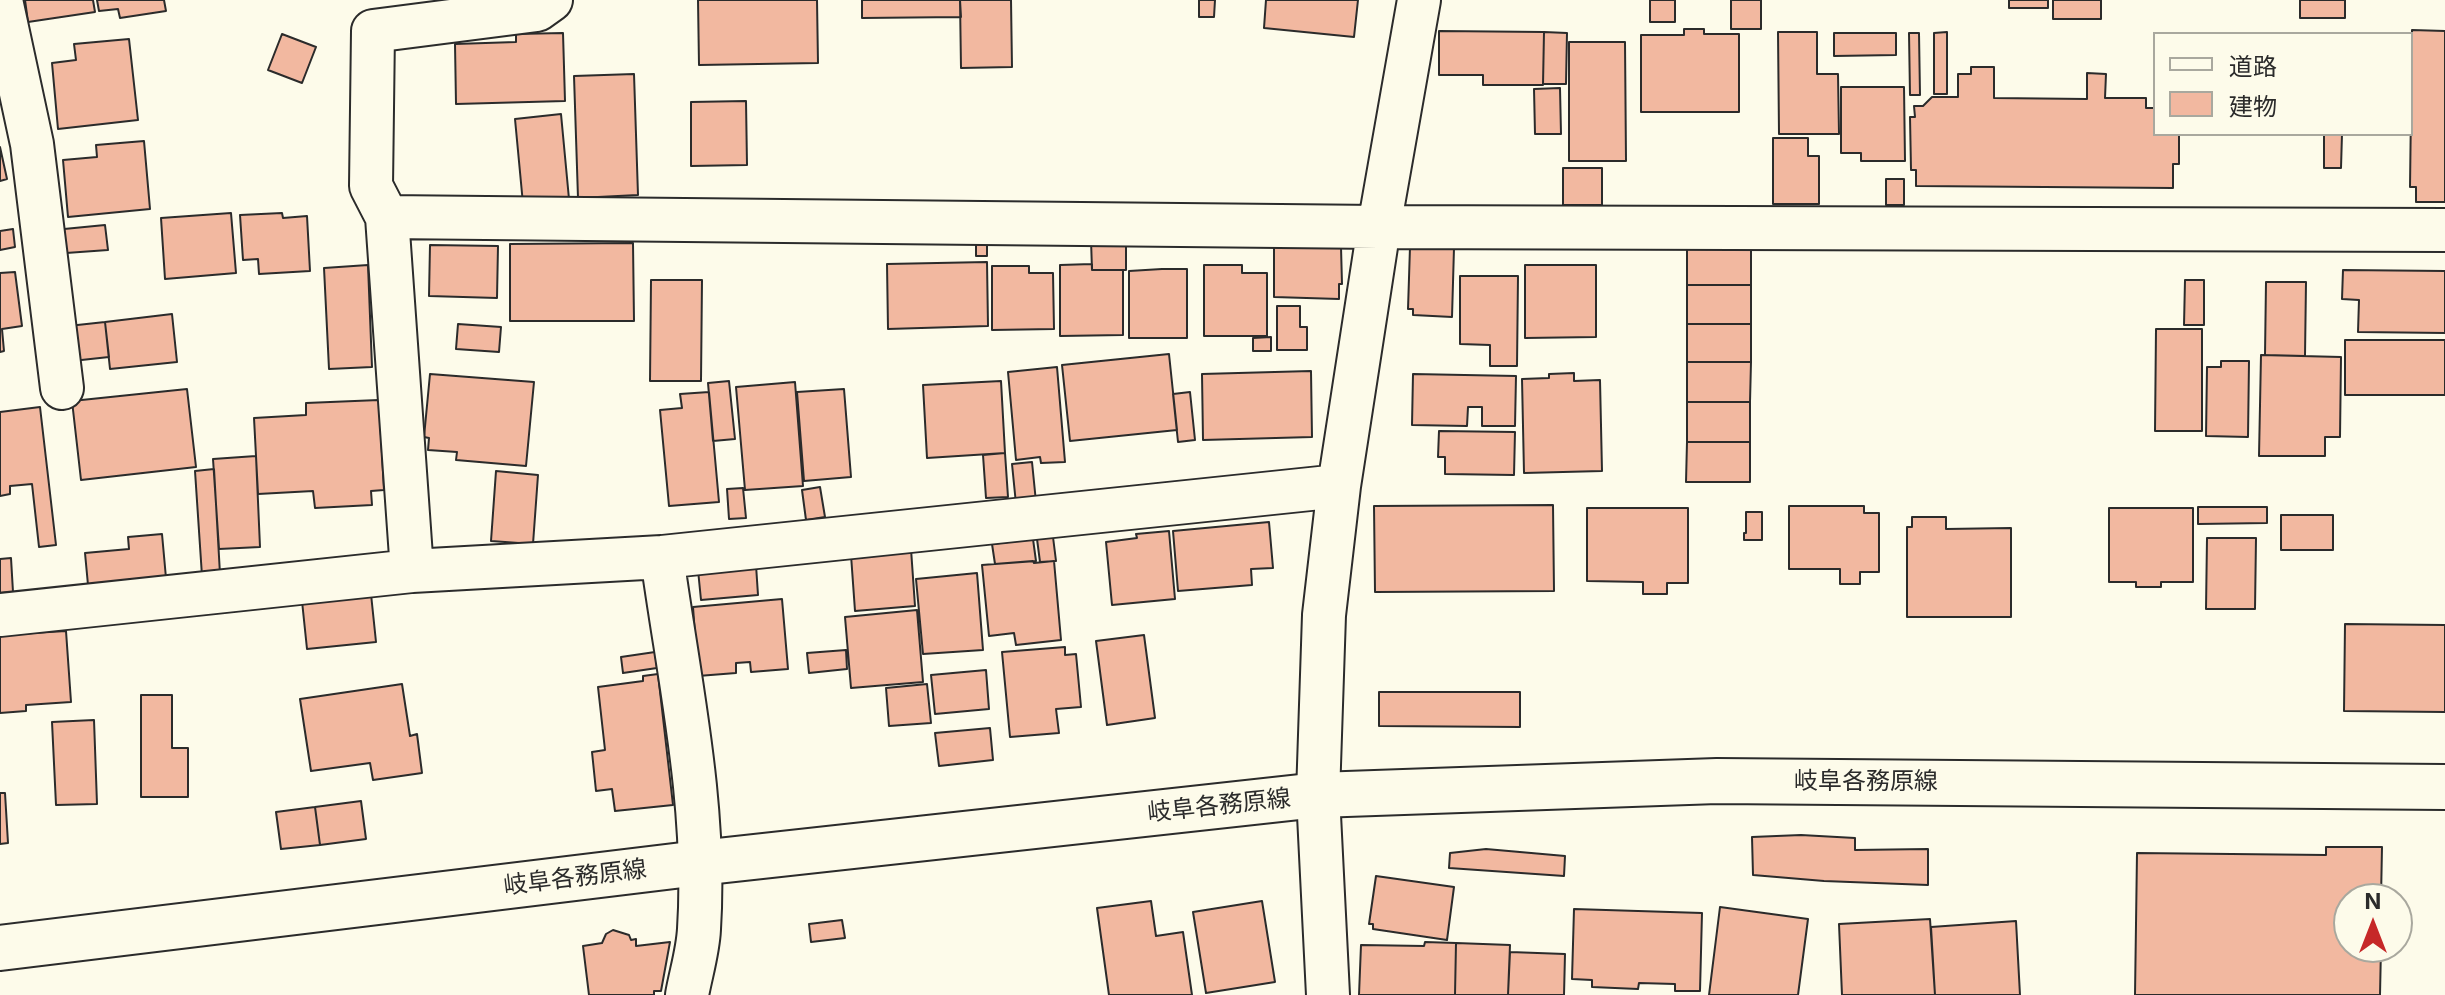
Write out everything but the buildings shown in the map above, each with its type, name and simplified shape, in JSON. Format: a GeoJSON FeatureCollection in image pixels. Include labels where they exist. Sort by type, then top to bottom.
{"type":"FeatureCollection","features":[{"type":"Feature","properties":{"kind":"main road","name":"岐阜各務原線"},"geometry":{"type":"LineString","coordinates":[[0,948],[699,863],[1318,795],[1717,781],[2445,787]]}},
{"type":"Feature","properties":{"kind":"street"},"geometry":{"type":"LineString","coordinates":[[1,0],[32,144],[62,388]]}},
{"type":"Feature","properties":{"kind":"street"},"geometry":{"type":"LineString","coordinates":[[412,571],[387,217],[371,186],[373,31],[537,10],[551,0]]}},
{"type":"Feature","properties":{"kind":"street"},"geometry":{"type":"LineString","coordinates":[[1328,995],[1318,795],[1324,615],[1339,486],[1379,227],[1419,0]]}},
{"type":"Feature","properties":{"kind":"street"},"geometry":{"type":"LineString","coordinates":[[387,217],[1379,227],[2445,230]]}},
{"type":"Feature","properties":{"kind":"street"},"geometry":{"type":"LineString","coordinates":[[0,615],[412,571],[662,557],[1339,486]]}},
{"type":"Feature","properties":{"kind":"street"},"geometry":{"type":"LineString","coordinates":[[662,557],[695,787],[699,931],[687,995]]}}]}
